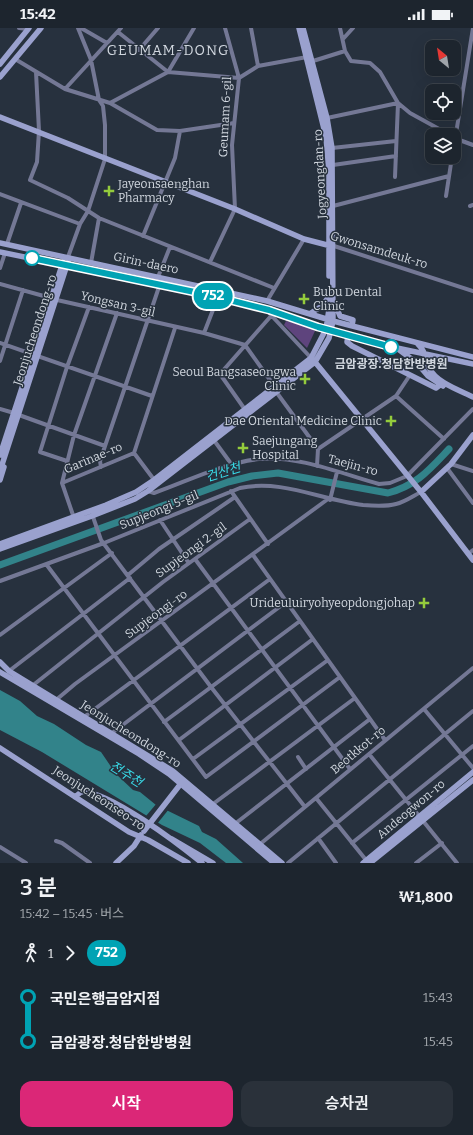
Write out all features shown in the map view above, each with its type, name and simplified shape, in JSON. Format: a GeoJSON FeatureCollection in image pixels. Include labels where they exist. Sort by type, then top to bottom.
{"type":"FeatureCollection","features":[{"type":"Feature","properties":{"kind":"street"},"geometry":{"type":"LineString","coordinates":[[19,28],[29,29]]}},
{"type":"Feature","properties":{"kind":"street"},"geometry":{"type":"LineString","coordinates":[[0,77],[41,28]]}},
{"type":"Feature","properties":{"kind":"street"},"geometry":{"type":"LineString","coordinates":[[68,257],[80,224],[88,211],[105,159],[105,125],[103,106],[99,100],[91,60],[78,28]]}},
{"type":"Feature","properties":{"kind":"street"},"geometry":{"type":"LineString","coordinates":[[65,89],[121,28]]}},
{"type":"Feature","properties":{"kind":"street"},"geometry":{"type":"LineString","coordinates":[[139,50],[158,28]]}},
{"type":"Feature","properties":{"kind":"street"},"geometry":{"type":"LineString","coordinates":[[110,103],[168,72],[194,28]]}},
{"type":"Feature","properties":{"kind":"street","name":"Geumam 6-gil"},"geometry":{"type":"LineString","coordinates":[[225,28],[239,78],[232,145],[235,209]]}},
{"type":"Feature","properties":{"kind":"street"},"geometry":{"type":"LineString","coordinates":[[251,28],[258,66]]}},
{"type":"Feature","properties":{"kind":"street","name":"Jogyeongdan-ro"},"geometry":{"type":"LineString","coordinates":[[299,28],[326,137],[332,246]]}},
{"type":"Feature","properties":{"kind":"street","name":"Jogyeongdan-ro"},"geometry":{"type":"LineString","coordinates":[[304,28],[327,118],[332,148],[334,206],[330,321]]}},
{"type":"Feature","properties":{"kind":"street"},"geometry":{"type":"LineString","coordinates":[[340,28],[345,52],[351,62],[370,63],[380,72],[398,104],[410,113],[437,128]]}},
{"type":"Feature","properties":{"kind":"street"},"geometry":{"type":"LineString","coordinates":[[343,39],[353,28]]}},
{"type":"Feature","properties":{"kind":"street"},"geometry":{"type":"LineString","coordinates":[[457,128],[473,28]]}},
{"type":"Feature","properties":{"kind":"street"},"geometry":{"type":"LineString","coordinates":[[0,64],[29,29]]}},
{"type":"Feature","properties":{"kind":"street"},"geometry":{"type":"LineString","coordinates":[[83,29],[108,43]]}},
{"type":"Feature","properties":{"kind":"street"},"geometry":{"type":"LineString","coordinates":[[118,32],[168,72],[239,78],[258,66],[307,57],[313,61],[345,52]]}},
{"type":"Feature","properties":{"kind":"street"},"geometry":{"type":"LineString","coordinates":[[15,59],[65,89],[110,103],[157,130],[180,131],[234,124]]}},
{"type":"Feature","properties":{"kind":"street"},"geometry":{"type":"LineString","coordinates":[[36,72],[39,132]]}},
{"type":"Feature","properties":{"kind":"street"},"geometry":{"type":"LineString","coordinates":[[327,118],[398,104]]}},
{"type":"Feature","properties":{"kind":"street"},"geometry":{"type":"LineString","coordinates":[[395,177],[398,104]]}},
{"type":"Feature","properties":{"kind":"street","name":"Gwonsamdeuk-ro"},"geometry":{"type":"LineString","coordinates":[[0,117],[105,159],[166,181],[304,239],[332,246],[473,291]]}},
{"type":"Feature","properties":{"kind":"street"},"geometry":{"type":"LineString","coordinates":[[143,236],[166,181],[174,158],[180,131]]}},
{"type":"Feature","properties":{"kind":"street","name":"Girin-daero"},"geometry":{"type":"LineString","coordinates":[[39,132],[37,162],[30,180],[68,198],[99,218],[274,288]]}},
{"type":"Feature","properties":{"kind":"street"},"geometry":{"type":"LineString","coordinates":[[461,140],[473,144]]}},
{"type":"Feature","properties":{"kind":"street"},"geometry":{"type":"LineString","coordinates":[[332,148],[396,141]]}},
{"type":"Feature","properties":{"kind":"street"},"geometry":{"type":"LineString","coordinates":[[333,165],[396,156]]}},
{"type":"Feature","properties":{"kind":"street"},"geometry":{"type":"LineString","coordinates":[[446,196],[451,164]]}},
{"type":"Feature","properties":{"kind":"street"},"geometry":{"type":"LineString","coordinates":[[334,206],[449,176]]}},
{"type":"Feature","properties":{"kind":"street"},"geometry":{"type":"LineString","coordinates":[[0,194],[80,224]]}},
{"type":"Feature","properties":{"kind":"street"},"geometry":{"type":"LineString","coordinates":[[7,244],[21,203]]}},
{"type":"Feature","properties":{"kind":"street"},"geometry":{"type":"LineString","coordinates":[[210,262],[235,209]]}},
{"type":"Feature","properties":{"kind":"street"},"geometry":{"type":"LineString","coordinates":[[91,263],[99,218]]}},
{"type":"Feature","properties":{"kind":"street"},"geometry":{"type":"LineString","coordinates":[[267,301],[304,239]]}},
{"type":"Feature","properties":{"kind":"street","name":"Girin-daero"},"geometry":{"type":"LineString","coordinates":[[0,243],[267,301],[310,313],[330,321],[473,357]]}},
{"type":"Feature","properties":{"kind":"street"},"geometry":{"type":"LineString","coordinates":[[158,277],[170,247]]}},
{"type":"Feature","properties":{"kind":"street"},"geometry":{"type":"LineString","coordinates":[[0,268],[2,252]]}},
{"type":"Feature","properties":{"kind":"street","name":"Girin-daero"},"geometry":{"type":"LineString","coordinates":[[2,252],[218,297],[328,330],[397,348],[473,364]]}},
{"type":"Feature","properties":{"kind":"street","name":"Jeonjucheondong-ro"},"geometry":{"type":"LineString","coordinates":[[54,299],[61,264],[68,257]]}},
{"type":"Feature","properties":{"kind":"street","name":"Jeonjucheondong-ro"},"geometry":{"type":"LineString","coordinates":[[0,471],[2,458],[16,414],[54,299],[68,265],[68,257]]}},
{"type":"Feature","properties":{"kind":"street","name":"Yongsan 3-gil"},"geometry":{"type":"LineString","coordinates":[[0,284],[54,299],[148,320],[175,328],[204,333],[245,345]]}},
{"type":"Feature","properties":{"kind":"street","name":"Girin-daero"},"geometry":{"type":"LineString","coordinates":[[101,467],[100,461],[160,284]]}},
{"type":"Feature","properties":{"kind":"street"},"geometry":{"type":"LineString","coordinates":[[0,361],[23,290]]}},
{"type":"Feature","properties":{"kind":"street"},"geometry":{"type":"LineString","coordinates":[[204,333],[218,297]]}},
{"type":"Feature","properties":{"kind":"street"},"geometry":{"type":"LineString","coordinates":[[310,313],[322,306],[327,299],[336,306],[340,316],[353,320],[352,326]]}},
{"type":"Feature","properties":{"kind":"street"},"geometry":{"type":"LineString","coordinates":[[67,461],[40,452],[88,307]]}},
{"type":"Feature","properties":{"kind":"street"},"geometry":{"type":"LineString","coordinates":[[62,483],[74,436],[117,313]]}},
{"type":"Feature","properties":{"kind":"street"},"geometry":{"type":"LineString","coordinates":[[247,412],[220,374],[270,313],[313,360]]}},
{"type":"Feature","properties":{"kind":"street"},"geometry":{"type":"LineString","coordinates":[[92,515],[156,482],[313,360],[329,338],[328,330],[330,321]]}},
{"type":"Feature","properties":{"kind":"street"},"geometry":{"type":"LineString","coordinates":[[134,452],[175,328]]}},
{"type":"Feature","properties":{"kind":"street"},"geometry":{"type":"LineString","coordinates":[[348,335],[347,342],[352,346],[436,388],[440,385],[447,385]]}},
{"type":"Feature","properties":{"kind":"street"},"geometry":{"type":"LineString","coordinates":[[0,343],[152,396]]}},
{"type":"Feature","properties":{"kind":"street"},"geometry":{"type":"LineString","coordinates":[[417,343],[426,354],[428,367],[432,372],[447,385],[473,397]]}},
{"type":"Feature","properties":{"kind":"street"},"geometry":{"type":"LineString","coordinates":[[245,345],[318,449]]}},
{"type":"Feature","properties":{"kind":"street"},"geometry":{"type":"LineString","coordinates":[[397,348],[414,361],[428,376],[440,385]]}},
{"type":"Feature","properties":{"kind":"street","name":"Taejin-ro"},"geometry":{"type":"LineString","coordinates":[[313,360],[408,478]]}},
{"type":"Feature","properties":{"kind":"street"},"geometry":{"type":"LineString","coordinates":[[410,375],[396,396],[444,439]]}},
{"type":"Feature","properties":{"kind":"street","name":"Taejin-ro"},"geometry":{"type":"LineString","coordinates":[[317,466],[318,449],[361,418],[396,396]]}},
{"type":"Feature","properties":{"kind":"street"},"geometry":{"type":"LineString","coordinates":[[0,408],[105,446]]}},
{"type":"Feature","properties":{"kind":"street","name":"Taejin-ro"},"geometry":{"type":"LineString","coordinates":[[148,491],[154,493],[232,465],[251,460],[270,459],[317,466],[337,474],[379,484],[390,483],[408,478],[473,409]]}},
{"type":"Feature","properties":{"kind":"street"},"geometry":{"type":"LineString","coordinates":[[419,490],[449,466],[473,435]]}},
{"type":"Feature","properties":{"kind":"street"},"geometry":{"type":"LineString","coordinates":[[213,439],[232,465]]}},
{"type":"Feature","properties":{"kind":"street","name":"Garinae-ro"},"geometry":{"type":"LineString","coordinates":[[74,519],[62,483],[134,452],[156,482]]}},
{"type":"Feature","properties":{"kind":"street"},"geometry":{"type":"LineString","coordinates":[[0,480],[6,461],[2,458]]}},
{"type":"Feature","properties":{"kind":"street"},"geometry":{"type":"LineString","coordinates":[[449,466],[472,470]]}},
{"type":"Feature","properties":{"kind":"street"},"geometry":{"type":"LineString","coordinates":[[449,466],[473,503]]}},
{"type":"Feature","properties":{"kind":"street"},"geometry":{"type":"LineString","coordinates":[[329,499],[332,494],[337,474]]}},
{"type":"Feature","properties":{"kind":"street"},"geometry":{"type":"LineString","coordinates":[[408,478],[471,552],[473,560]]}},
{"type":"Feature","properties":{"kind":"street"},"geometry":{"type":"LineString","coordinates":[[0,544],[74,519],[92,515],[135,499],[148,491],[156,482]]}},
{"type":"Feature","properties":{"kind":"street","name":"Supjeongi 5-gil"},"geometry":{"type":"LineString","coordinates":[[0,581],[160,520],[231,491],[254,485],[274,485],[308,492],[329,499],[382,506],[397,504],[419,490]]}},
{"type":"Feature","properties":{"kind":"street"},"geometry":{"type":"LineString","coordinates":[[231,491],[268,544]]}},
{"type":"Feature","properties":{"kind":"street","name":"Supjeongi 2-gil"},"geometry":{"type":"LineString","coordinates":[[9,672],[84,615],[173,540],[235,497]]}},
{"type":"Feature","properties":{"kind":"street","name":"Supjeongi-ro"},"geometry":{"type":"LineString","coordinates":[[56,700],[63,693],[329,499]]}},
{"type":"Feature","properties":{"kind":"street"},"geometry":{"type":"LineString","coordinates":[[92,515],[102,542],[112,553],[211,687],[305,807]]}},
{"type":"Feature","properties":{"kind":"street"},"geometry":{"type":"LineString","coordinates":[[0,549],[74,519]]}},
{"type":"Feature","properties":{"kind":"street","name":"Supjeongi 2-gil"},"geometry":{"type":"LineString","coordinates":[[32,686],[188,562],[195,559],[250,519]]}},
{"type":"Feature","properties":{"kind":"street"},"geometry":{"type":"LineString","coordinates":[[160,520],[188,562]]}},
{"type":"Feature","properties":{"kind":"street"},"geometry":{"type":"LineString","coordinates":[[0,635],[112,553]]}},
{"type":"Feature","properties":{"kind":"street"},"geometry":{"type":"LineString","coordinates":[[253,555],[385,740]]}},
{"type":"Feature","properties":{"kind":"street"},"geometry":{"type":"LineString","coordinates":[[195,559],[350,769]]}},
{"type":"Feature","properties":{"kind":"street"},"geometry":{"type":"LineString","coordinates":[[46,564],[206,777],[340,677]]}},
{"type":"Feature","properties":{"kind":"street"},"geometry":{"type":"LineString","coordinates":[[84,716],[270,579]]}},
{"type":"Feature","properties":{"kind":"street"},"geometry":{"type":"LineString","coordinates":[[112,733],[286,602]]}},
{"type":"Feature","properties":{"kind":"street"},"geometry":{"type":"LineString","coordinates":[[164,722],[300,621]]}},
{"type":"Feature","properties":{"kind":"street"},"geometry":{"type":"LineString","coordinates":[[179,740],[313,639]]}},
{"type":"Feature","properties":{"kind":"street"},"geometry":{"type":"LineString","coordinates":[[193,759],[328,660]]}},
{"type":"Feature","properties":{"kind":"street","name":"Jeonjucheondong-ro"},"geometry":{"type":"LineString","coordinates":[[0,662],[9,672],[143,751],[258,846],[282,863]]}},
{"type":"Feature","properties":{"kind":"street","name":"Beotkkot-ro"},"geometry":{"type":"LineString","coordinates":[[258,846],[473,668]]}},
{"type":"Feature","properties":{"kind":"street","name":"Jeonjucheondong-ro"},"geometry":{"type":"LineString","coordinates":[[0,672],[139,754],[213,804],[236,823],[274,863]]}},
{"type":"Feature","properties":{"kind":"street"},"geometry":{"type":"LineString","coordinates":[[213,804],[355,698]]}},
{"type":"Feature","properties":{"kind":"street"},"geometry":{"type":"LineString","coordinates":[[424,709],[444,735],[473,768]]}},
{"type":"Feature","properties":{"kind":"street"},"geometry":{"type":"LineString","coordinates":[[288,863],[473,711]]}},
{"type":"Feature","properties":{"kind":"street"},"geometry":{"type":"LineString","coordinates":[[236,823],[370,719]]}},
{"type":"Feature","properties":{"kind":"street"},"geometry":{"type":"LineString","coordinates":[[352,843],[473,746]]}},
{"type":"Feature","properties":{"kind":"street","name":"Jeonjucheonseo-ro"},"geometry":{"type":"LineString","coordinates":[[0,748],[140,838],[148,840],[188,863]]}},
{"type":"Feature","properties":{"kind":"street"},"geometry":{"type":"LineString","coordinates":[[369,754],[457,863]]}},
{"type":"Feature","properties":{"kind":"street"},"geometry":{"type":"LineString","coordinates":[[298,758],[306,769]]}},
{"type":"Feature","properties":{"kind":"street","name":"Andeogwon-ro"},"geometry":{"type":"LineString","coordinates":[[366,862],[473,772]]}},
{"type":"Feature","properties":{"kind":"street","name":"Andeogwon-ro"},"geometry":{"type":"LineString","coordinates":[[421,817],[473,780]]}},
{"type":"Feature","properties":{"kind":"street"},"geometry":{"type":"LineString","coordinates":[[116,863],[134,846],[144,831],[182,784]]}},
{"type":"Feature","properties":{"kind":"street"},"geometry":{"type":"LineString","coordinates":[[75,797],[81,792],[94,793],[143,818],[202,863]]}},
{"type":"Feature","properties":{"kind":"street"},"geometry":{"type":"LineString","coordinates":[[316,798],[366,862]]}},
{"type":"Feature","properties":{"kind":"street"},"geometry":{"type":"LineString","coordinates":[[169,838],[176,840],[213,863]]}},
{"type":"Feature","properties":{"kind":"street"},"geometry":{"type":"LineString","coordinates":[[318,838],[336,863]]}},
{"type":"Feature","properties":{"kind":"street"},"geometry":{"type":"LineString","coordinates":[[56,841],[62,843],[90,863]]}},
{"type":"Feature","properties":{"kind":"street"},"geometry":{"type":"LineString","coordinates":[[416,863],[442,843]]}},
{"type":"Feature","properties":{"kind":"street"},"geometry":{"type":"LineString","coordinates":[[0,847],[26,863]]}},
{"type":"Feature","properties":{"kind":"shaded area"},"geometry":{"type":"Polygon","coordinates":[[[286,321],[306,326],[315,331],[307,348],[284,325],[286,321]]]}},
{"type":"Feature","properties":{"kind":"shaded area"},"geometry":{"type":"Polygon","coordinates":[[[0,690],[20,701],[37,716],[54,724],[86,745],[101,752],[116,774],[133,790],[140,792],[156,805],[199,826],[202,832],[216,839],[243,863],[226,863],[200,843],[162,825],[42,752],[0,730],[0,690]]]}},
{"type":"Feature","properties":{"kind":"pier"},"geometry":{"type":"Polygon","coordinates":[[[157,803],[169,809],[157,824],[146,816],[157,803]]]}},
{"type":"Feature","properties":{"kind":"waterway","name":"건산천"},"geometry":{"type":"LineString","coordinates":[[0,565],[228,482],[252,476],[278,473],[388,493],[407,486],[422,476],[449,449]]}},
{"type":"Feature","properties":{"kind":"bus line","name":"752"},"geometry":{"type":"LineString","coordinates":[[32,258],[209,295],[269,310],[318,327],[391,347]]}},
{"type":"Feature","properties":{"kind":"place","name":"Jayeonsaenghan Pharmacy"},"geometry":{"type":"Point","coordinates":[109,191]}},
{"type":"Feature","properties":{"kind":"place","name":"Bubu Dental Clinic"},"geometry":{"type":"Point","coordinates":[304,299]}},
{"type":"Feature","properties":{"kind":"place","name":"금암광장.청담한방병원"},"geometry":{"type":"Point","coordinates":[391,347]}},
{"type":"Feature","properties":{"kind":"place","name":"Seoul Bangsaseongwa Clinic"},"geometry":{"type":"Point","coordinates":[305,379]}},
{"type":"Feature","properties":{"kind":"place","name":"Dae Oriental Medicine Clinic"},"geometry":{"type":"Point","coordinates":[391,421]}},
{"type":"Feature","properties":{"kind":"place","name":"Saejungang Hospital"},"geometry":{"type":"Point","coordinates":[243,448]}},
{"type":"Feature","properties":{"kind":"place","name":"Urideuluiryohyeopdongjohap"},"geometry":{"type":"Point","coordinates":[424,603]}},
{"type":"Feature","properties":{"kind":"district","name":"GEUMAM-DONG"},"geometry":{"type":"Point","coordinates":[168,50]}},
{"type":"Feature","properties":{"kind":"water label","name":"전주천"},"geometry":{"type":"Point","coordinates":[126,774]}}]}
